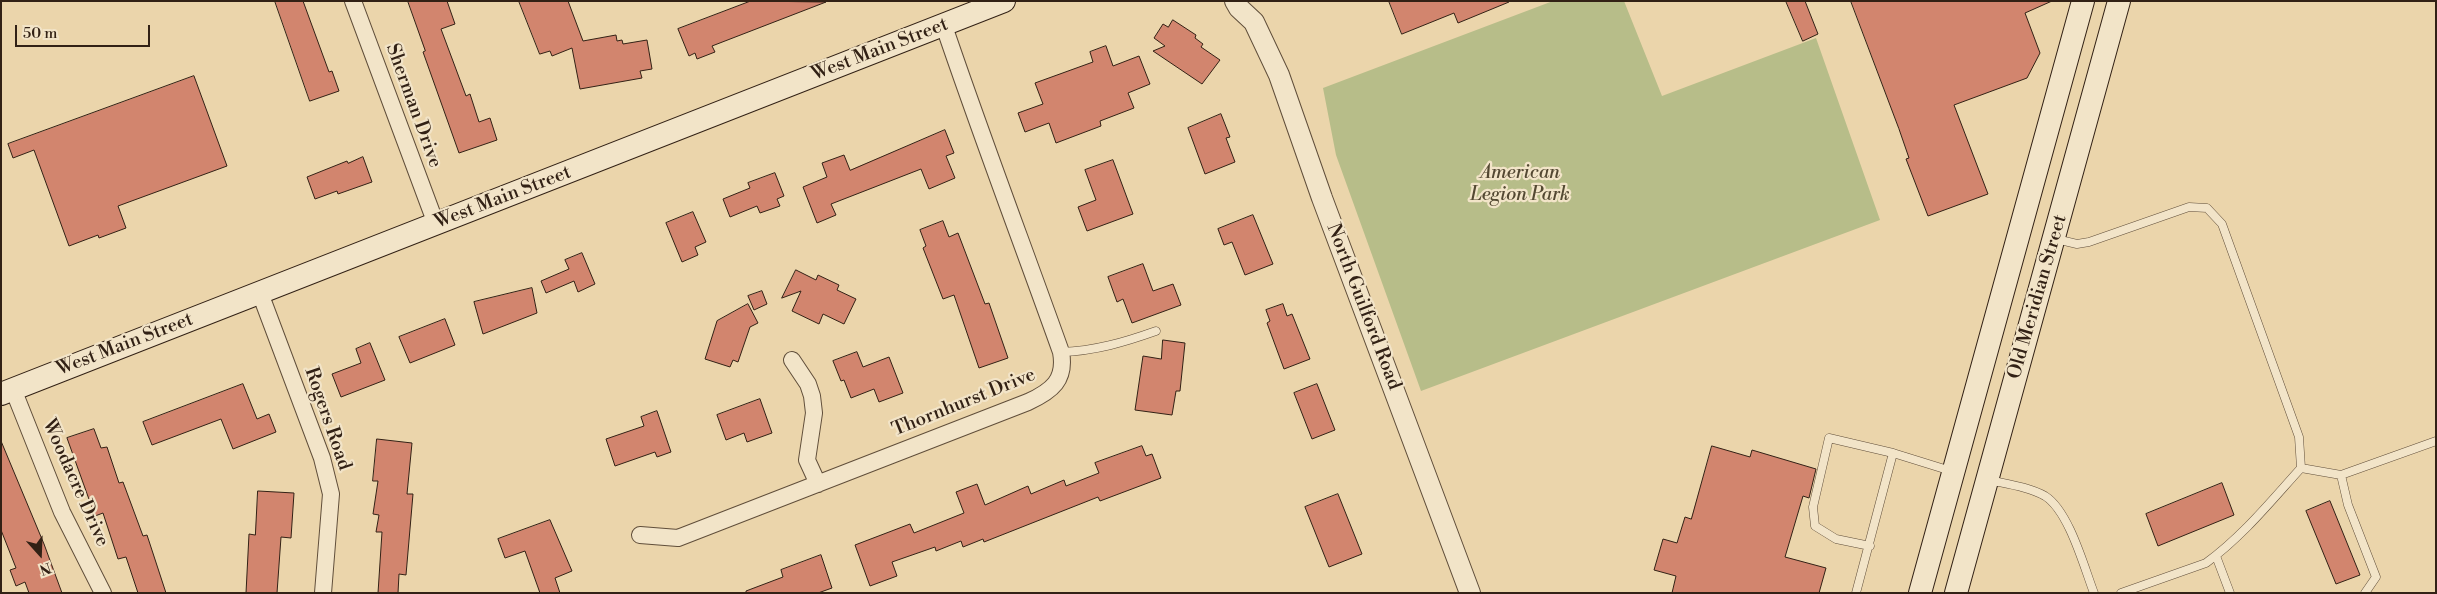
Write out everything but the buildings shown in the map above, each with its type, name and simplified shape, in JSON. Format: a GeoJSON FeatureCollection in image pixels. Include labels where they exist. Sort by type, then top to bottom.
{"type":"FeatureCollection","features":[{"type":"Feature","properties":{"kind":"main road","name":"West Main Street"},"geometry":{"type":"LineString","coordinates":[[7,391],[1004,1]]}},
{"type":"Feature","properties":{"kind":"main road","name":"Old Meridian Street"},"geometry":{"type":"LineString","coordinates":[[1920,593],[2083,1]]}},
{"type":"Feature","properties":{"kind":"main road","name":"Old Meridian Street"},"geometry":{"type":"LineString","coordinates":[[1956,593],[2119,1]]}},
{"type":"Feature","properties":{"kind":"main road"},"geometry":{"type":"LineString","coordinates":[[1953,472],[1987,479]]}},
{"type":"Feature","properties":{"kind":"street","name":"Sherman Drive"},"geometry":{"type":"LineString","coordinates":[[353,1],[436,224]]}},
{"type":"Feature","properties":{"kind":"street","name":"North Guilford Road"},"geometry":{"type":"LineString","coordinates":[[1235,1],[1239,8],[1254,22],[1279,75],[1322,198],[1470,593]]}},
{"type":"Feature","properties":{"kind":"street","name":"North Guilford Road"},"geometry":{"type":"LineString","coordinates":[[1254,1],[1254,22]]}},
{"type":"Feature","properties":{"kind":"street","name":"Thornhurst Drive"},"geometry":{"type":"LineString","coordinates":[[640,534],[678,538],[1040,396],[1051,389],[1060,376],[1063,364],[1061,352],[1011,212],[971,109],[944,26]]}},
{"type":"Feature","properties":{"kind":"street","name":"Rogers Road"},"geometry":{"type":"LineString","coordinates":[[260,293],[322,458],[331,494],[323,593]]}},
{"type":"Feature","properties":{"kind":"street"},"geometry":{"type":"LineString","coordinates":[[792,360],[808,384],[812,396],[814,413],[806,460],[818,484]]}},
{"type":"Feature","properties":{"kind":"street","name":"Woodacre Drive"},"geometry":{"type":"LineString","coordinates":[[7,391],[54,494],[103,593]]}},
{"type":"Feature","properties":{"kind":"lane"},"geometry":{"type":"LineString","coordinates":[[2054,238],[2077,244],[2089,242],[2189,206],[2207,208],[2222,224],[2299,437],[2301,468],[2249,526],[2216,556],[2206,563],[2120,593]]}},
{"type":"Feature","properties":{"kind":"lane"},"geometry":{"type":"LineString","coordinates":[[1061,352],[1084,351],[1104,347],[1156,331]]}},
{"type":"Feature","properties":{"kind":"lane"},"geometry":{"type":"LineString","coordinates":[[1870,546],[1836,539],[1816,526],[1814,507],[1829,438],[1893,453],[1953,472]]}},
{"type":"Feature","properties":{"kind":"lane"},"geometry":{"type":"LineString","coordinates":[[2301,468],[2341,475],[2436,442]]}},
{"type":"Feature","properties":{"kind":"lane"},"geometry":{"type":"LineString","coordinates":[[1856,593],[1870,546],[1893,453]]}},
{"type":"Feature","properties":{"kind":"lane"},"geometry":{"type":"LineString","coordinates":[[2341,475],[2348,505],[2376,577],[2365,593]]}},
{"type":"Feature","properties":{"kind":"lane"},"geometry":{"type":"LineString","coordinates":[[1987,479],[2032,491],[2050,501],[2070,531],[2094,593]]}},
{"type":"Feature","properties":{"kind":"lane"},"geometry":{"type":"LineString","coordinates":[[2216,556],[2230,593]]}},
{"type":"Feature","properties":{"kind":"green space","name":"American Legion Park"},"geometry":{"type":"Polygon","coordinates":[[[1553,1],[1624,1],[1662,96],[1816,38],[1880,220],[1421,391],[1336,155],[1323,88],[1553,1]]]}}]}
